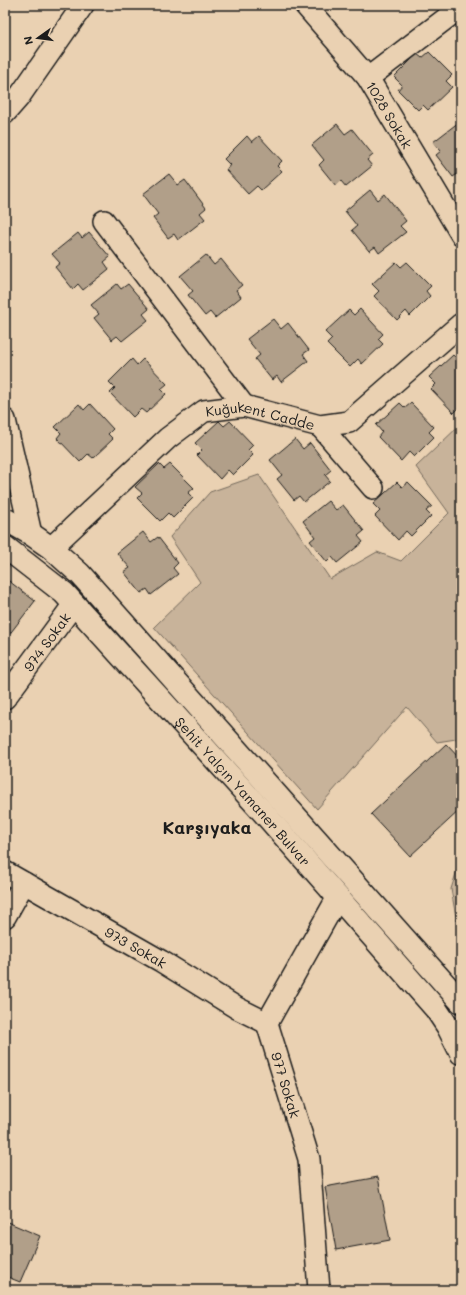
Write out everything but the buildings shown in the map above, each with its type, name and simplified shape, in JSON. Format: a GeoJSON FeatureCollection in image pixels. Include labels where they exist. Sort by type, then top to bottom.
{"type":"FeatureCollection","features":[{"type":"Feature","properties":{"kind":"highway","name":"Şehit Yalçın Yamaner Bulvar"},"geometry":{"type":"LineString","coordinates":[[5,519],[51,548],[80,574],[461,1002]]}},
{"type":"Feature","properties":{"kind":"highway","name":"Şehit Yalçın Yamaner Bulvar"},"geometry":{"type":"LineString","coordinates":[[5,547],[64,593],[264,812],[436,1009],[448,1027],[461,1052]]}},
{"type":"Feature","properties":{"kind":"street"},"geometry":{"type":"LineString","coordinates":[[5,113],[19,97],[83,5]]}},
{"type":"Feature","properties":{"kind":"street","name":"1028 Sokak"},"geometry":{"type":"LineString","coordinates":[[305,5],[368,78],[461,234]]}},
{"type":"Feature","properties":{"kind":"street"},"geometry":{"type":"LineString","coordinates":[[368,78],[461,7]]}},
{"type":"Feature","properties":{"kind":"street"},"geometry":{"type":"LineString","coordinates":[[104,221],[244,406]]}},
{"type":"Feature","properties":{"kind":"street","name":"Kuğukent Cadde"},"geometry":{"type":"LineString","coordinates":[[51,548],[168,438],[204,411],[244,406],[320,426],[349,422],[461,324]]}},
{"type":"Feature","properties":{"kind":"street"},"geometry":{"type":"LineString","coordinates":[[5,420],[31,534]]}},
{"type":"Feature","properties":{"kind":"street"},"geometry":{"type":"LineString","coordinates":[[320,426],[372,488]]}},
{"type":"Feature","properties":{"kind":"street","name":"974 Sokak"},"geometry":{"type":"LineString","coordinates":[[5,698],[74,604]]}},
{"type":"Feature","properties":{"kind":"street","name":"973 Sokak"},"geometry":{"type":"LineString","coordinates":[[5,872],[161,961],[237,1008],[267,1023]]}},
{"type":"Feature","properties":{"kind":"street"},"geometry":{"type":"LineString","coordinates":[[5,917],[24,883]]}},
{"type":"Feature","properties":{"kind":"street"},"geometry":{"type":"LineString","coordinates":[[267,1023],[338,897]]}},
{"type":"Feature","properties":{"kind":"street","name":"977 Sokak"},"geometry":{"type":"LineString","coordinates":[[267,1023],[309,1159],[319,1290]]}},
{"type":"Feature","properties":{"kind":"shaded area"},"geometry":{"type":"Polygon","coordinates":[[[461,424],[461,745],[456,739],[437,742],[407,707],[317,809],[154,627],[200,582],[170,537],[210,492],[259,475],[330,579],[377,552],[401,561],[449,513],[416,467],[461,424]]]}},
{"type":"Feature","properties":{"kind":"shaded area"},"geometry":{"type":"Polygon","coordinates":[[[461,858],[461,946],[451,889],[461,858]]]}},
{"type":"Feature","properties":{"kind":"district","name":"Karşıyaka"},"geometry":{"type":"Point","coordinates":[207,827]}}]}
